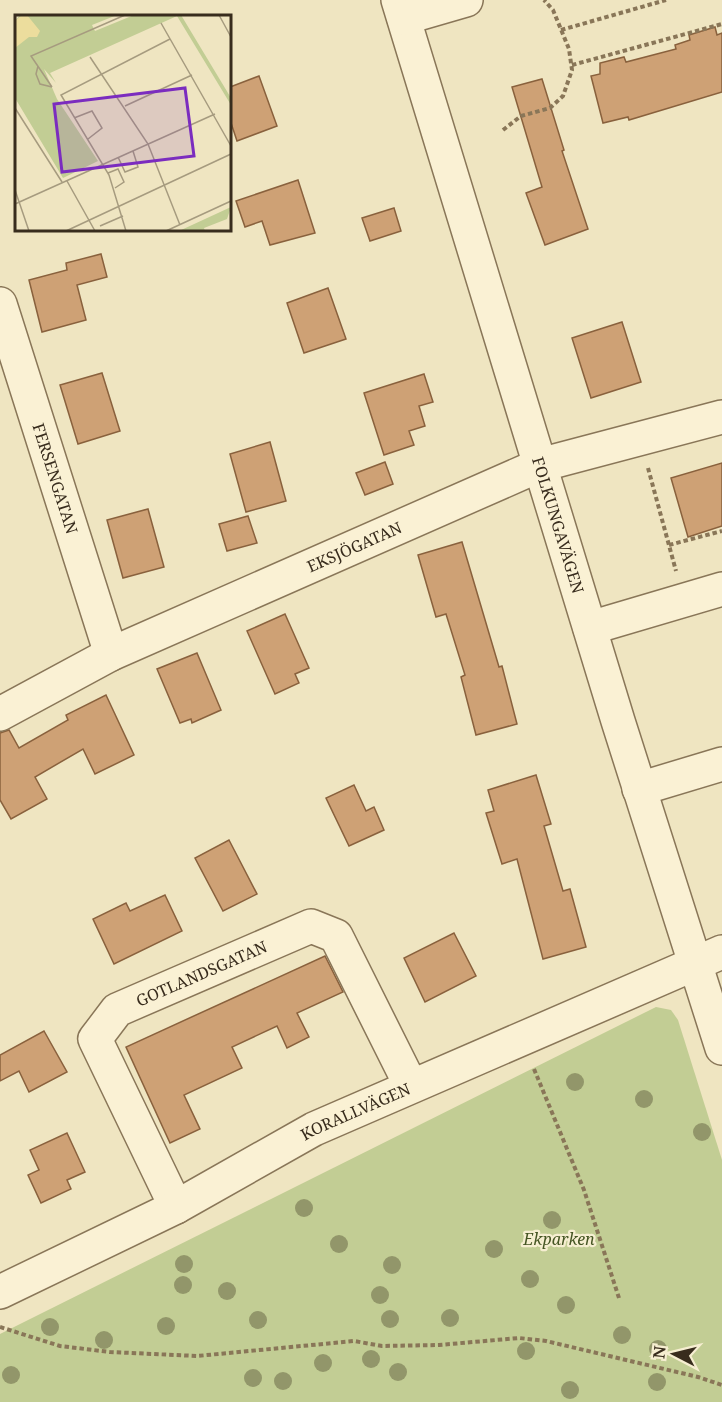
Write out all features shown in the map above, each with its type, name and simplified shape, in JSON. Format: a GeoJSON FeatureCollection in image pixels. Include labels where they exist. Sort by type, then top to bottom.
{"type":"FeatureCollection","features":[{"type":"Feature","properties":{"kind":"street"},"geometry":{"type":"LineString","coordinates":[[401,9],[466,0]]}},
{"type":"Feature","properties":{"kind":"street","name":"FOLKUNGAVÄGEN"},"geometry":{"type":"LineString","coordinates":[[401,9],[639,789],[708,958],[722,1048]]}},
{"type":"Feature","properties":{"kind":"street","name":"FERSENGATAN"},"geometry":{"type":"LineString","coordinates":[[0,304],[111,654]]}},
{"type":"Feature","properties":{"kind":"street","name":"EKSJÖGATAN"},"geometry":{"type":"LineString","coordinates":[[0,714],[111,654],[540,465],[722,417]]}},
{"type":"Feature","properties":{"kind":"street"},"geometry":{"type":"LineString","coordinates":[[590,628],[722,589]]}},
{"type":"Feature","properties":{"kind":"street"},"geometry":{"type":"LineString","coordinates":[[639,789],[722,764]]}},
{"type":"Feature","properties":{"kind":"street","name":"GOTLANDSGATAN"},"geometry":{"type":"LineString","coordinates":[[176,1207],[95,1039],[117,1010],[311,926],[336,936],[411,1086]]}},
{"type":"Feature","properties":{"kind":"street","name":"KORALLVÄGEN"},"geometry":{"type":"LineString","coordinates":[[0,1292],[176,1207],[314,1129],[708,958]]}},
{"type":"Feature","properties":{"kind":"path"},"geometry":{"type":"LineString","coordinates":[[503,130],[521,116],[550,108],[563,96],[572,70],[569,49],[553,10],[544,0]]}},
{"type":"Feature","properties":{"kind":"path"},"geometry":{"type":"LineString","coordinates":[[561,30],[666,0]]}},
{"type":"Feature","properties":{"kind":"path"},"geometry":{"type":"LineString","coordinates":[[572,65],[722,24]]}},
{"type":"Feature","properties":{"kind":"path"},"geometry":{"type":"LineString","coordinates":[[640,439],[684,600]]}},
{"type":"Feature","properties":{"kind":"path"},"geometry":{"type":"LineString","coordinates":[[669,545],[722,531]]}},
{"type":"Feature","properties":{"kind":"path"},"geometry":{"type":"LineString","coordinates":[[522,1040],[584,1190],[619,1298]]}},
{"type":"Feature","properties":{"kind":"path"},"geometry":{"type":"LineString","coordinates":[[0,1327],[60,1346],[110,1352],[197,1356],[354,1341],[382,1346],[439,1345],[519,1338],[546,1341],[698,1377],[722,1385]]}},
{"type":"Feature","properties":{"kind":"green space","name":"Ekparken"},"geometry":{"type":"Polygon","coordinates":[[[656,1007],[671,1010],[678,1020],[722,1160],[722,1402],[0,1402],[0,1334],[656,1007]]]}},
{"type":"Feature","properties":{"kind":"building"},"geometry":{"type":"Polygon","coordinates":[[[715,27],[717,35],[722,33],[722,92],[629,120],[628,117],[603,123],[591,76],[600,74],[600,63],[624,57],[626,62],[676,49],[675,45],[690,40],[689,35],[715,27]]]}},
{"type":"Feature","properties":{"kind":"building"},"geometry":{"type":"Polygon","coordinates":[[[259,76],[277,126],[237,141],[231,123],[231,87],[259,76]]]}},
{"type":"Feature","properties":{"kind":"building"},"geometry":{"type":"Polygon","coordinates":[[[542,79],[564,150],[562,151],[588,229],[545,245],[526,193],[542,187],[512,87],[542,79]]]}},
{"type":"Feature","properties":{"kind":"building"},"geometry":{"type":"Polygon","coordinates":[[[298,180],[315,233],[270,245],[262,221],[245,227],[236,201],[298,180]]]}},
{"type":"Feature","properties":{"kind":"building"},"geometry":{"type":"Polygon","coordinates":[[[394,208],[401,231],[370,241],[362,218],[394,208]]]}},
{"type":"Feature","properties":{"kind":"building"},"geometry":{"type":"Polygon","coordinates":[[[101,254],[107,277],[77,285],[86,320],[42,332],[29,280],[67,270],[66,263],[101,254]]]}},
{"type":"Feature","properties":{"kind":"building"},"geometry":{"type":"Polygon","coordinates":[[[328,288],[346,339],[304,353],[287,303],[328,288]]]}},
{"type":"Feature","properties":{"kind":"building"},"geometry":{"type":"Polygon","coordinates":[[[622,322],[641,382],[591,398],[572,338],[622,322]]]}},
{"type":"Feature","properties":{"kind":"building"},"geometry":{"type":"Polygon","coordinates":[[[102,373],[120,431],[78,444],[60,385],[102,373]]]}},
{"type":"Feature","properties":{"kind":"building"},"geometry":{"type":"Polygon","coordinates":[[[424,374],[433,402],[419,406],[425,426],[409,431],[414,445],[384,455],[364,393],[424,374]]]}},
{"type":"Feature","properties":{"kind":"building"},"geometry":{"type":"Polygon","coordinates":[[[270,442],[286,501],[246,512],[230,454],[270,442]]]}},
{"type":"Feature","properties":{"kind":"building"},"geometry":{"type":"Polygon","coordinates":[[[385,462],[393,484],[365,495],[356,473],[385,462]]]}},
{"type":"Feature","properties":{"kind":"building"},"geometry":{"type":"Polygon","coordinates":[[[722,463],[722,526],[688,537],[671,478],[722,463]]]}},
{"type":"Feature","properties":{"kind":"building"},"geometry":{"type":"Polygon","coordinates":[[[148,509],[164,567],[123,578],[107,520],[148,509]]]}},
{"type":"Feature","properties":{"kind":"building"},"geometry":{"type":"Polygon","coordinates":[[[248,516],[257,543],[227,551],[219,524],[248,516]]]}},
{"type":"Feature","properties":{"kind":"building"},"geometry":{"type":"Polygon","coordinates":[[[462,542],[499,667],[502,666],[517,724],[476,735],[461,677],[465,675],[446,614],[436,617],[418,555],[462,542]]]}},
{"type":"Feature","properties":{"kind":"building"},"geometry":{"type":"Polygon","coordinates":[[[285,614],[309,668],[295,674],[299,683],[275,694],[247,631],[285,614]]]}},
{"type":"Feature","properties":{"kind":"building"},"geometry":{"type":"Polygon","coordinates":[[[197,653],[221,710],[192,723],[191,719],[180,723],[157,669],[197,653]]]}},
{"type":"Feature","properties":{"kind":"building"},"geometry":{"type":"Polygon","coordinates":[[[106,695],[134,755],[95,774],[83,749],[35,777],[47,799],[11,819],[0,800],[0,733],[9,730],[19,748],[68,720],[66,715],[106,695]]]}},
{"type":"Feature","properties":{"kind":"building"},"geometry":{"type":"Polygon","coordinates":[[[536,775],[551,824],[544,826],[563,891],[570,889],[586,947],[543,959],[517,859],[502,864],[486,813],[494,811],[488,790],[536,775]]]}},
{"type":"Feature","properties":{"kind":"building"},"geometry":{"type":"Polygon","coordinates":[[[354,785],[366,811],[374,807],[384,830],[349,846],[326,798],[354,785]]]}},
{"type":"Feature","properties":{"kind":"building"},"geometry":{"type":"Polygon","coordinates":[[[229,840],[257,894],[223,911],[195,858],[229,840]]]}},
{"type":"Feature","properties":{"kind":"building"},"geometry":{"type":"Polygon","coordinates":[[[165,895],[182,931],[114,964],[93,919],[126,903],[130,911],[165,895]]]}},
{"type":"Feature","properties":{"kind":"building"},"geometry":{"type":"Polygon","coordinates":[[[454,933],[476,976],[425,1002],[404,958],[454,933]]]}},
{"type":"Feature","properties":{"kind":"building"},"geometry":{"type":"Polygon","coordinates":[[[325,956],[343,992],[297,1013],[309,1037],[287,1048],[277,1026],[232,1047],[242,1068],[184,1095],[200,1129],[170,1143],[126,1047],[325,956]]]}},
{"type":"Feature","properties":{"kind":"building"},"geometry":{"type":"Polygon","coordinates":[[[44,1031],[67,1072],[29,1092],[19,1071],[0,1081],[0,1055],[44,1031]]]}},
{"type":"Feature","properties":{"kind":"building"},"geometry":{"type":"Polygon","coordinates":[[[67,1133],[85,1172],[67,1180],[71,1189],[41,1203],[28,1175],[39,1170],[30,1150],[67,1133]]]}}]}
